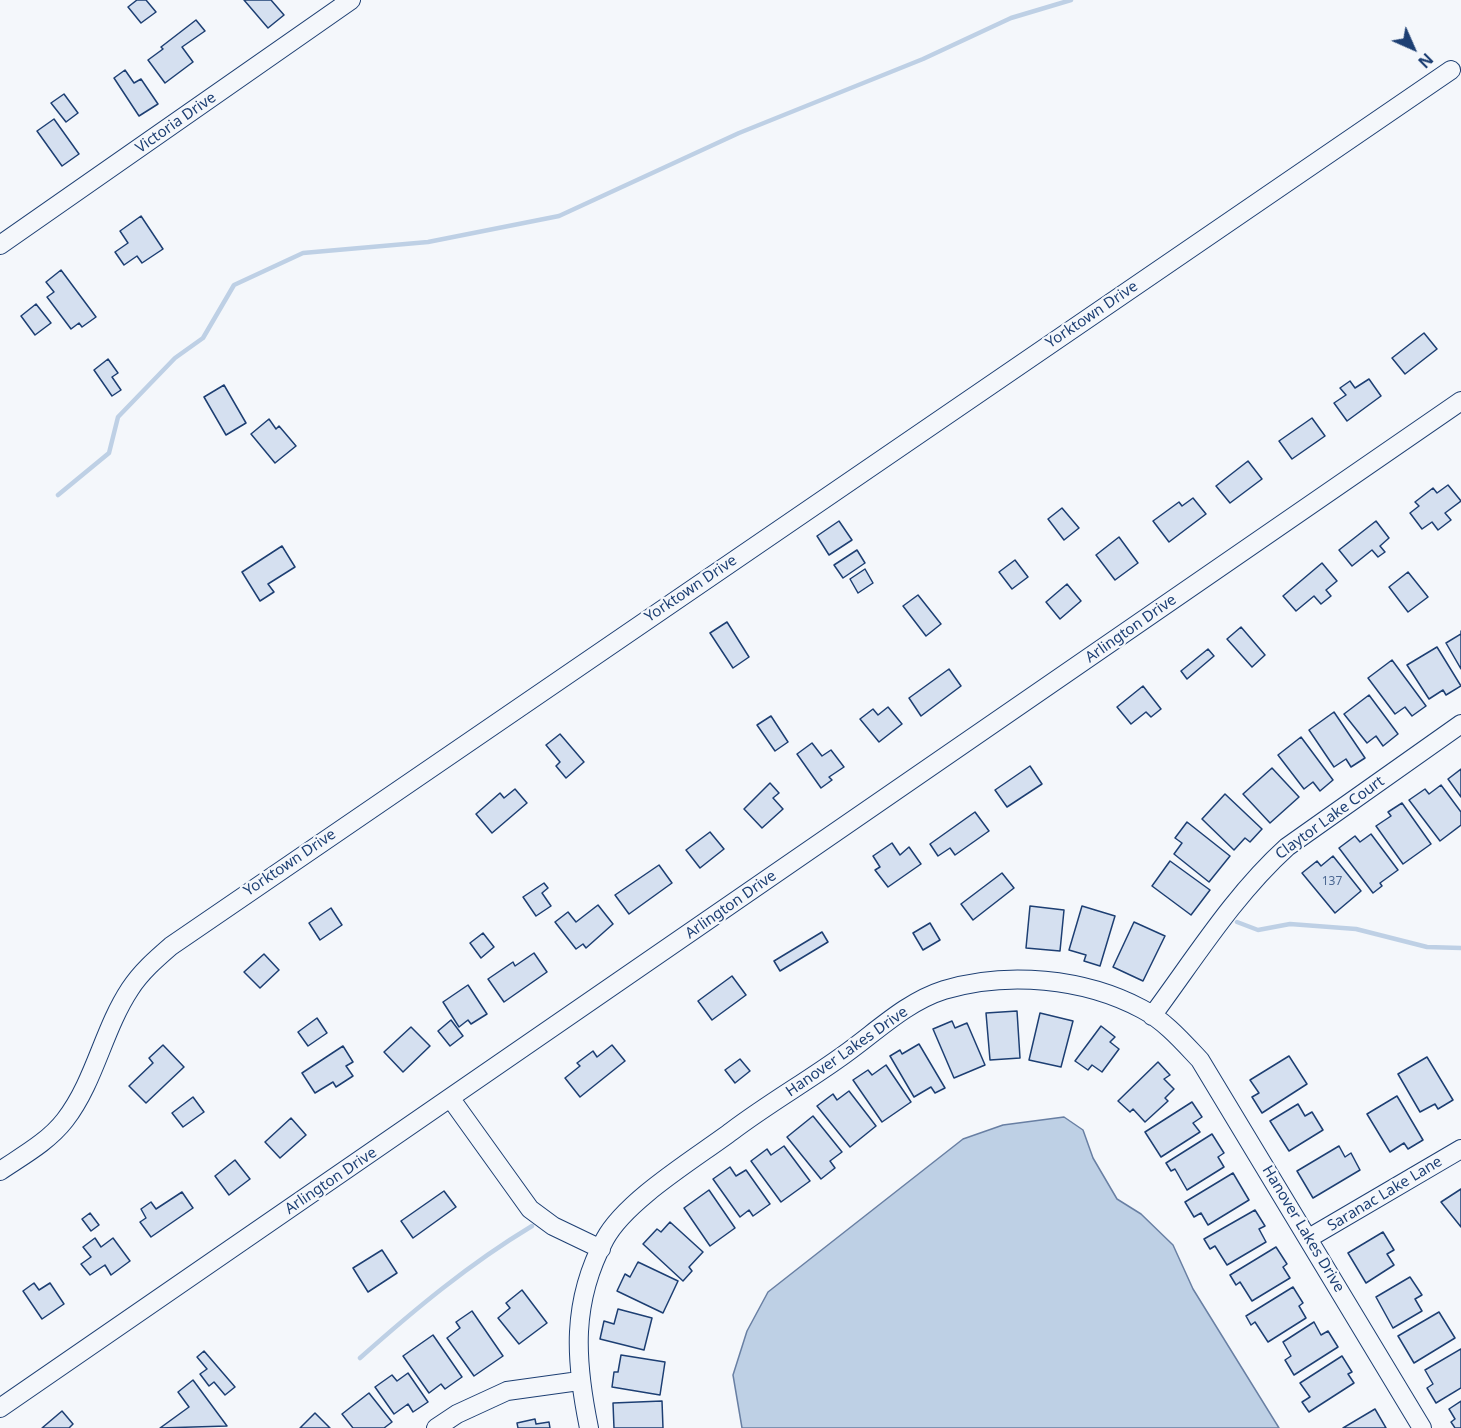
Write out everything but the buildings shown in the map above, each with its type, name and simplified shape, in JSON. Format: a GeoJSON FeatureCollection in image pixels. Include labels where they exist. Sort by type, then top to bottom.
{"type":"FeatureCollection","features":[{"type":"Feature","properties":{"kind":"street","name":"Victoria Drive"},"geometry":{"type":"LineString","coordinates":[[0,245],[351,0]]}},
{"type":"Feature","properties":{"kind":"street","name":"Yorktown Drive"},"geometry":{"type":"LineString","coordinates":[[0,1171],[41,1143],[64,1121],[82,1094],[130,989],[146,968],[171,946],[1451,70]]}},
{"type":"Feature","properties":{"kind":"street","name":"Arlington Drive"},"geometry":{"type":"LineString","coordinates":[[0,1408],[1461,401]]}},
{"type":"Feature","properties":{"kind":"street","name":"Claytor Lake Court"},"geometry":{"type":"LineString","coordinates":[[1152,1016],[1243,892],[1265,867],[1287,847],[1461,724]]}},
{"type":"Feature","properties":{"kind":"street","name":"Hanover Lakes Drive"},"geometry":{"type":"LineString","coordinates":[[589,1428],[579,1381],[577,1326],[590,1273],[606,1237],[632,1206],[749,1118],[846,1054],[895,1016],[942,991],[984,982],[1045,980],[1096,990],[1143,1010],[1176,1035],[1200,1060],[1422,1428]]}},
{"type":"Feature","properties":{"kind":"street"},"geometry":{"type":"LineString","coordinates":[[451,1099],[530,1209],[553,1226],[601,1248]]}},
{"type":"Feature","properties":{"kind":"street","name":"Saranac Lake Lane"},"geometry":{"type":"LineString","coordinates":[[1309,1238],[1461,1149]]}},
{"type":"Feature","properties":{"kind":"street"},"geometry":{"type":"LineString","coordinates":[[436,1428],[457,1414],[507,1391],[579,1381]]}},
{"type":"Feature","properties":{"kind":"water"},"geometry":{"type":"Polygon","coordinates":[[[1064,1117],[1083,1130],[1093,1158],[1117,1199],[1141,1214],[1173,1245],[1193,1289],[1279,1428],[742,1428],[733,1375],[747,1331],[768,1292],[963,1139],[1003,1125],[1064,1117]]]}},
{"type":"Feature","properties":{"kind":"waterway"},"geometry":{"type":"LineString","coordinates":[[58,495],[109,453],[118,417],[175,358],[203,338],[234,285],[303,253],[428,242],[559,216],[739,133],[923,59],[1011,18],[1071,0]]}},
{"type":"Feature","properties":{"kind":"waterway"},"geometry":{"type":"LineString","coordinates":[[1237,922],[1258,930],[1290,924],[1356,929],[1427,947],[1461,948]]}},
{"type":"Feature","properties":{"kind":"waterway"},"geometry":{"type":"LineString","coordinates":[[360,1358],[443,1288],[532,1226]]}}]}
